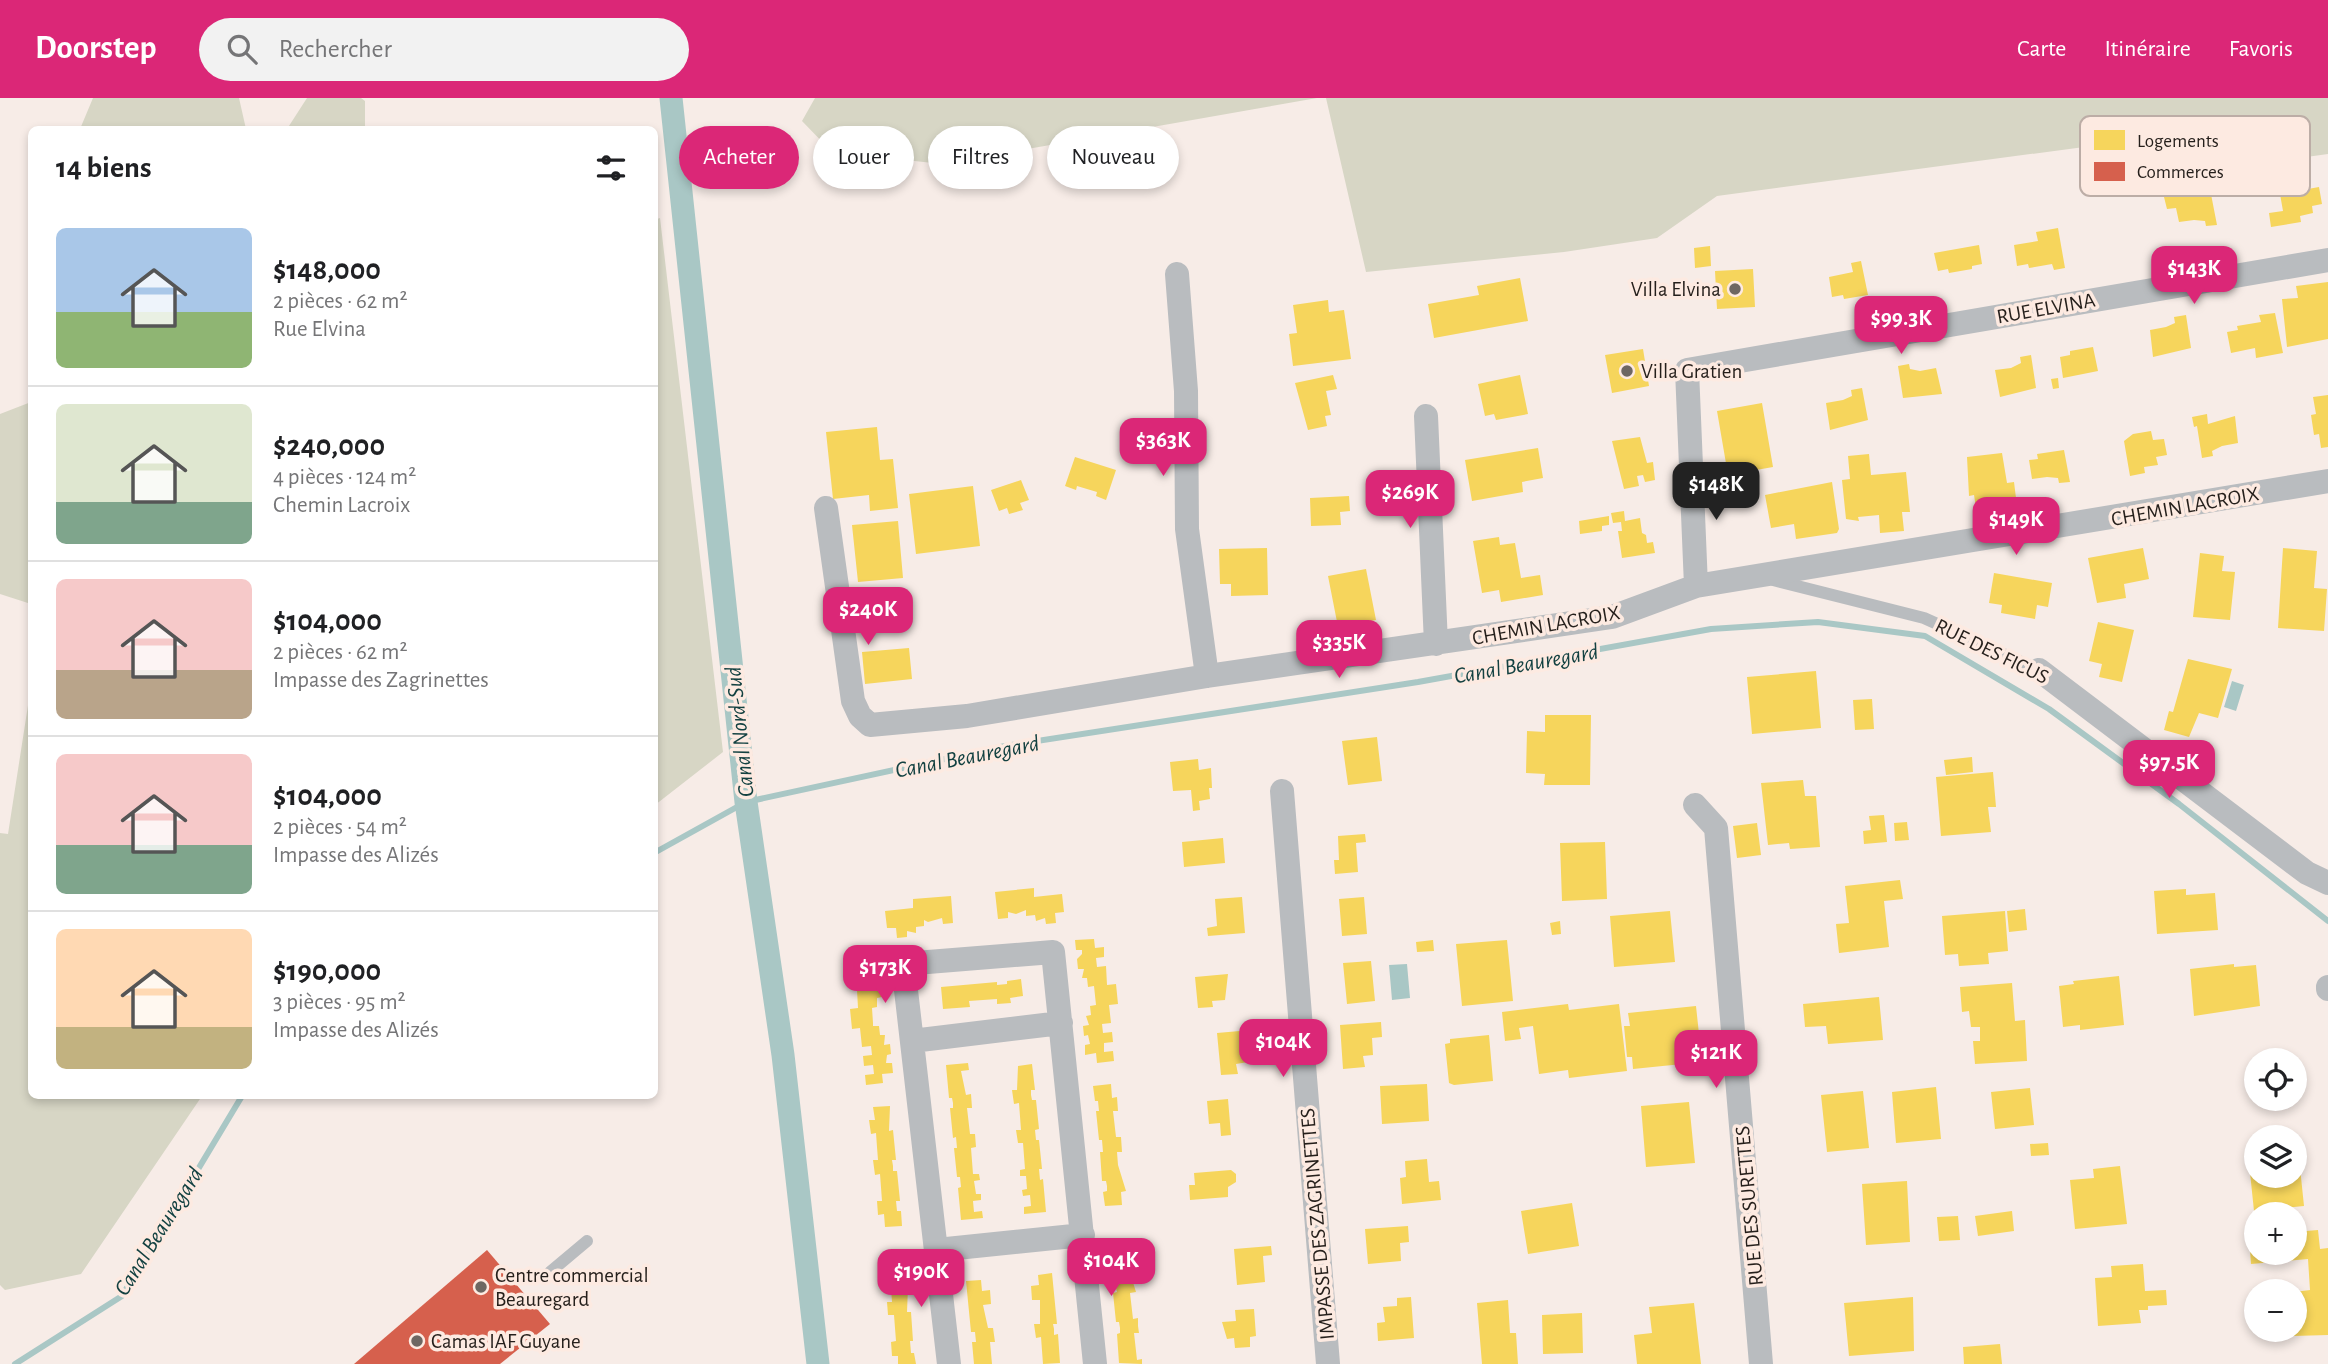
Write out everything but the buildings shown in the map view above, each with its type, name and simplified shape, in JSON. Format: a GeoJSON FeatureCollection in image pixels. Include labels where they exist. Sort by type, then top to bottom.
{"type":"FeatureCollection","features":[{"type":"Feature","properties":{"kind":"street","name":"RUE ELVINA"},"geometry":{"type":"LineString","coordinates":[[1696,586],[1686,370],[2328,260]]}},
{"type":"Feature","properties":{"kind":"street"},"geometry":{"type":"LineString","coordinates":[[1177,274],[1186,391],[1187,529],[1208,676]]}},
{"type":"Feature","properties":{"kind":"street"},"geometry":{"type":"LineString","coordinates":[[1426,416],[1436,644]]}},
{"type":"Feature","properties":{"kind":"street","name":"CHEMIN LACROIX"},"geometry":{"type":"LineString","coordinates":[[827,508],[853,701],[860,716],[870,725],[967,716],[1208,676],[1612,617],[1696,586],[1763,577],[2328,481]]}},
{"type":"Feature","properties":{"kind":"street","name":"RUE DES FICUS"},"geometry":{"type":"LineString","coordinates":[[2039,670],[2306,873],[2328,883]]}},
{"type":"Feature","properties":{"kind":"street","name":"IMPASSE DES ZAGRINETTES"},"geometry":{"type":"LineString","coordinates":[[1282,791],[1328,1364]]}},
{"type":"Feature","properties":{"kind":"street","name":"RUE DES SURETTES"},"geometry":{"type":"LineString","coordinates":[[1695,805],[1716,828],[1761,1364]]}},
{"type":"Feature","properties":{"kind":"street"},"geometry":{"type":"LineString","coordinates":[[949,1364],[903,964],[1053,952],[1094,1364]]}},
{"type":"Feature","properties":{"kind":"street"},"geometry":{"type":"LineString","coordinates":[[912,1041],[1061,1023]]}},
{"type":"Feature","properties":{"kind":"street"},"geometry":{"type":"LineString","coordinates":[[937,1250],[1083,1235]]}},
{"type":"Feature","properties":{"kind":"lane","name":"RUE DES FICUS"},"geometry":{"type":"LineString","coordinates":[[1763,577],[1924,618],[2039,670]]}},
{"type":"Feature","properties":{"kind":"lane"},"geometry":{"type":"LineString","coordinates":[[550,1272],[587,1241]]}},
{"type":"Feature","properties":{"kind":"green space"},"geometry":{"type":"Polygon","coordinates":[[[93,98],[239,98],[245,126],[81,126],[93,98]]]}},
{"type":"Feature","properties":{"kind":"green space"},"geometry":{"type":"Polygon","coordinates":[[[307,98],[361,98],[365,101],[365,126],[289,126],[307,98]]]}},
{"type":"Feature","properties":{"kind":"green space"},"geometry":{"type":"Polygon","coordinates":[[[815,98],[1317,98],[1158,126],[1047,126],[1047,146],[1033,148],[1033,126],[928,126],[928,162],[914,161],[914,126],[813,126],[813,132],[802,121],[815,98]]]}},
{"type":"Feature","properties":{"kind":"green space"},"geometry":{"type":"Polygon","coordinates":[[[1326,98],[2328,98],[2328,154],[2310,156],[2310,116],[2080,116],[2080,147],[1717,196],[1657,238],[1564,252],[1366,272],[1326,98]]]}},
{"type":"Feature","properties":{"kind":"green space"},"geometry":{"type":"Polygon","coordinates":[[[660,218],[723,752],[658,803],[660,218]]]}},
{"type":"Feature","properties":{"kind":"green space"},"geometry":{"type":"Polygon","coordinates":[[[28,403],[28,603],[0,594],[0,414],[28,403]]]}},
{"type":"Feature","properties":{"kind":"green space"},"geometry":{"type":"Polygon","coordinates":[[[28,705],[28,1099],[200,1099],[81,1274],[5,1290],[0,1285],[0,833],[8,834],[28,705]]]}},
{"type":"Feature","properties":{"kind":"water"},"geometry":{"type":"Polygon","coordinates":[[[2232,681],[2244,685],[2236,711],[2224,707],[2232,681]]]}},
{"type":"Feature","properties":{"kind":"water"},"geometry":{"type":"Polygon","coordinates":[[[1407,964],[1410,998],[1392,1000],[1389,965],[1407,964]]]}},
{"type":"Feature","properties":{"kind":"waterway","name":"Canal Nord-Sud"},"geometry":{"type":"LineString","coordinates":[[671,98],[746,802],[783,1055],[818,1364]]}},
{"type":"Feature","properties":{"kind":"waterway","name":"Canal Beauregard"},"geometry":{"type":"LineString","coordinates":[[658,851],[746,802],[1005,746],[1418,682],[1711,629],[1818,622],[1925,636],[2049,709],[2179,804],[2328,921]]}},
{"type":"Feature","properties":{"kind":"waterway","name":"Canal Beauregard"},"geometry":{"type":"LineString","coordinates":[[15,1364],[122,1296],[240,1099]]}},
{"type":"Feature","properties":{"kind":"place","name":"Villa Elvina"},"geometry":{"type":"Point","coordinates":[1735,289]}},
{"type":"Feature","properties":{"kind":"place","name":"Villa Gratien"},"geometry":{"type":"Point","coordinates":[1627,371]}},
{"type":"Feature","properties":{"kind":"place","name":"Centre commercial Beauregard"},"geometry":{"type":"Point","coordinates":[481,1287]}},
{"type":"Feature","properties":{"kind":"place","name":"Camas IAF Guyane"},"geometry":{"type":"Point","coordinates":[417,1341]}}]}
